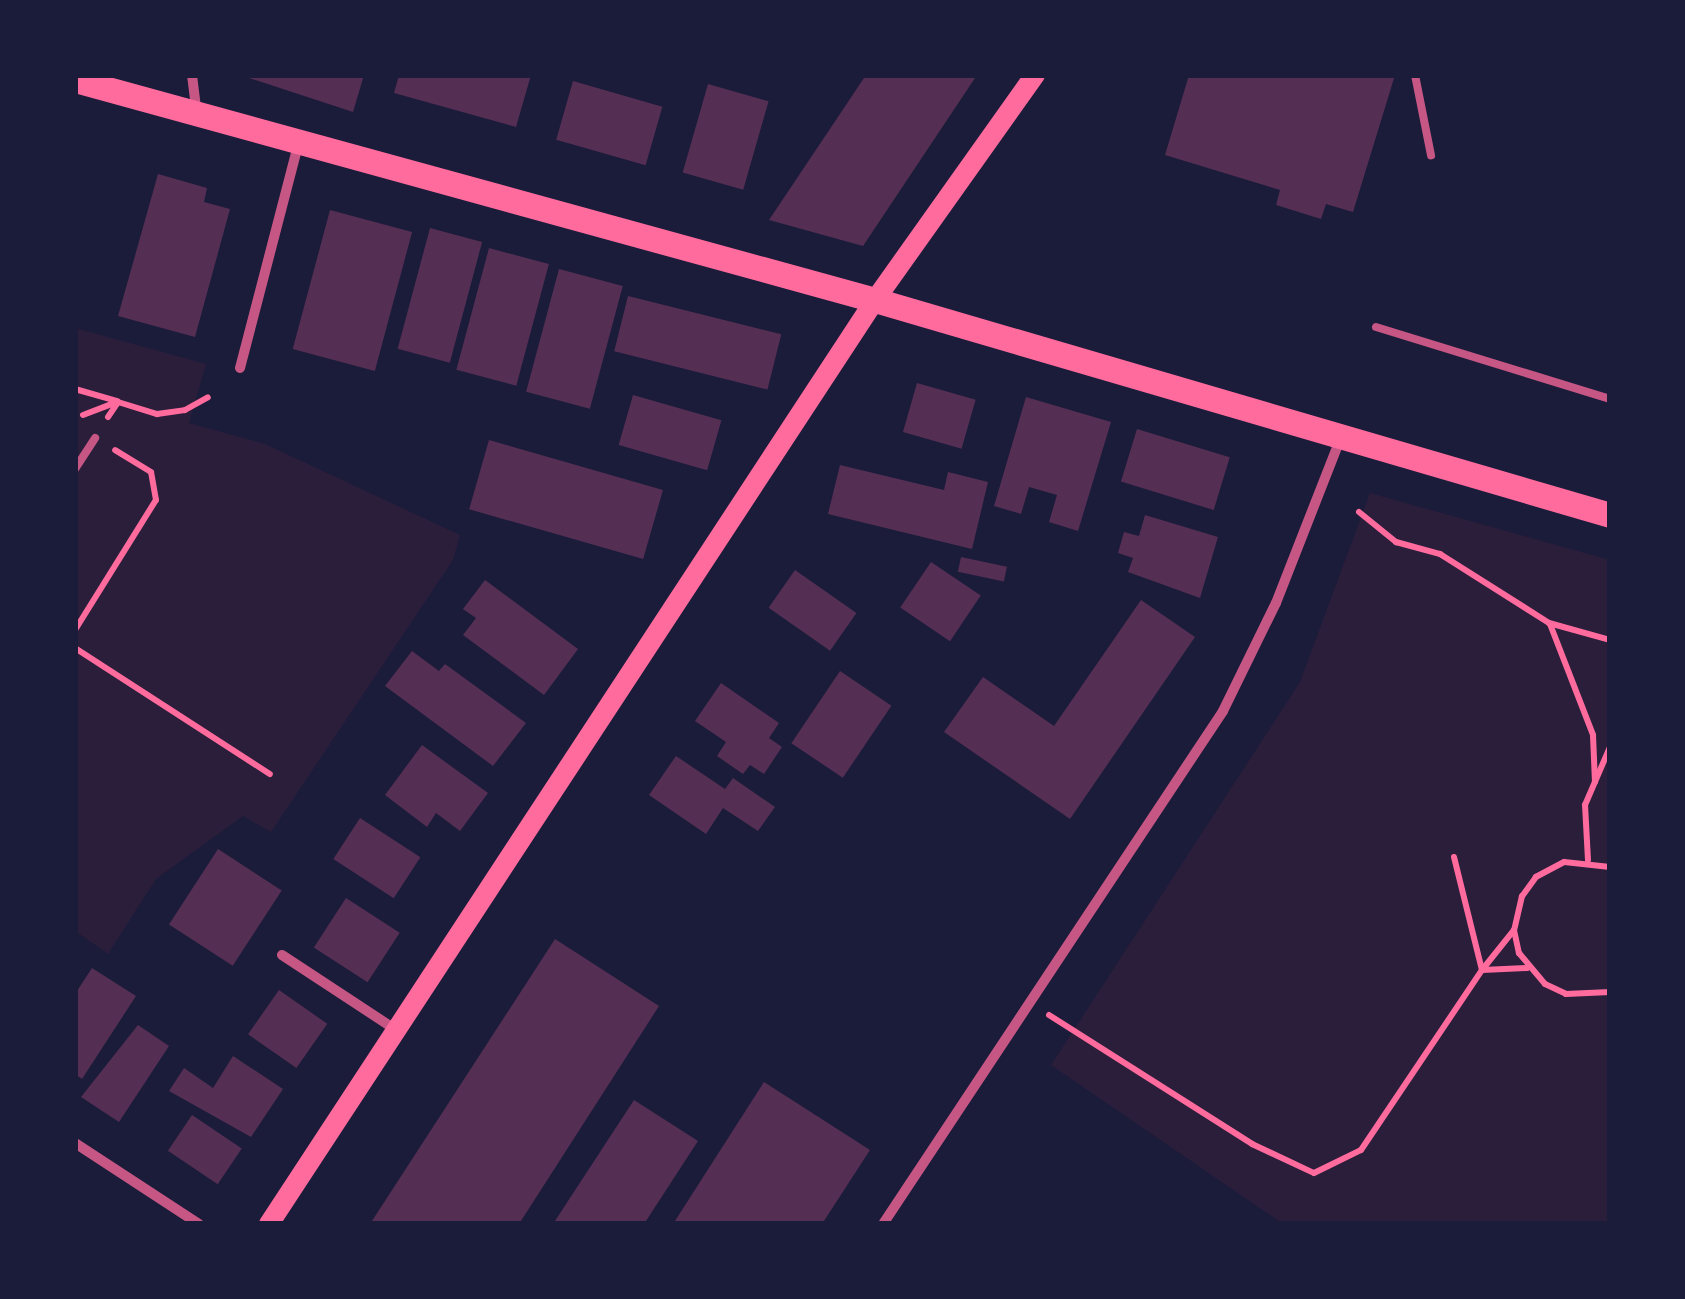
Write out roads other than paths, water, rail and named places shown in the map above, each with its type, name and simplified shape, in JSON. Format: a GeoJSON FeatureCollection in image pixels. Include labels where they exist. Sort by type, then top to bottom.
{"type":"FeatureCollection","features":[{"type":"Feature","properties":{"kind":"main road"},"geometry":{"type":"LineString","coordinates":[[269,1224],[875,300],[1035,75]]}},
{"type":"Feature","properties":{"kind":"main road"},"geometry":{"type":"LineString","coordinates":[[75,80],[875,300],[1610,514]]}},
{"type":"Feature","properties":{"kind":"street"},"geometry":{"type":"LineString","coordinates":[[192,75],[196,113]]}},
{"type":"Feature","properties":{"kind":"street"},"geometry":{"type":"LineString","coordinates":[[240,368],[300,141]]}},
{"type":"Feature","properties":{"kind":"street"},"geometry":{"type":"LineString","coordinates":[[882,1224],[1223,711],[1276,603],[1342,436]]}},
{"type":"Feature","properties":{"kind":"street"},"geometry":{"type":"LineString","coordinates":[[282,955],[394,1028]]}},
{"type":"Feature","properties":{"kind":"street"},"geometry":{"type":"LineString","coordinates":[[75,1143],[199,1224]]}},
{"type":"Feature","properties":{"kind":"lane"},"geometry":{"type":"LineString","coordinates":[[1415,75],[1432,155]]}},
{"type":"Feature","properties":{"kind":"lane"},"geometry":{"type":"LineString","coordinates":[[1376,327],[1607,398]]}},
{"type":"Feature","properties":{"kind":"lane"},"geometry":{"type":"LineString","coordinates":[[75,468],[95,438]]}}]}
